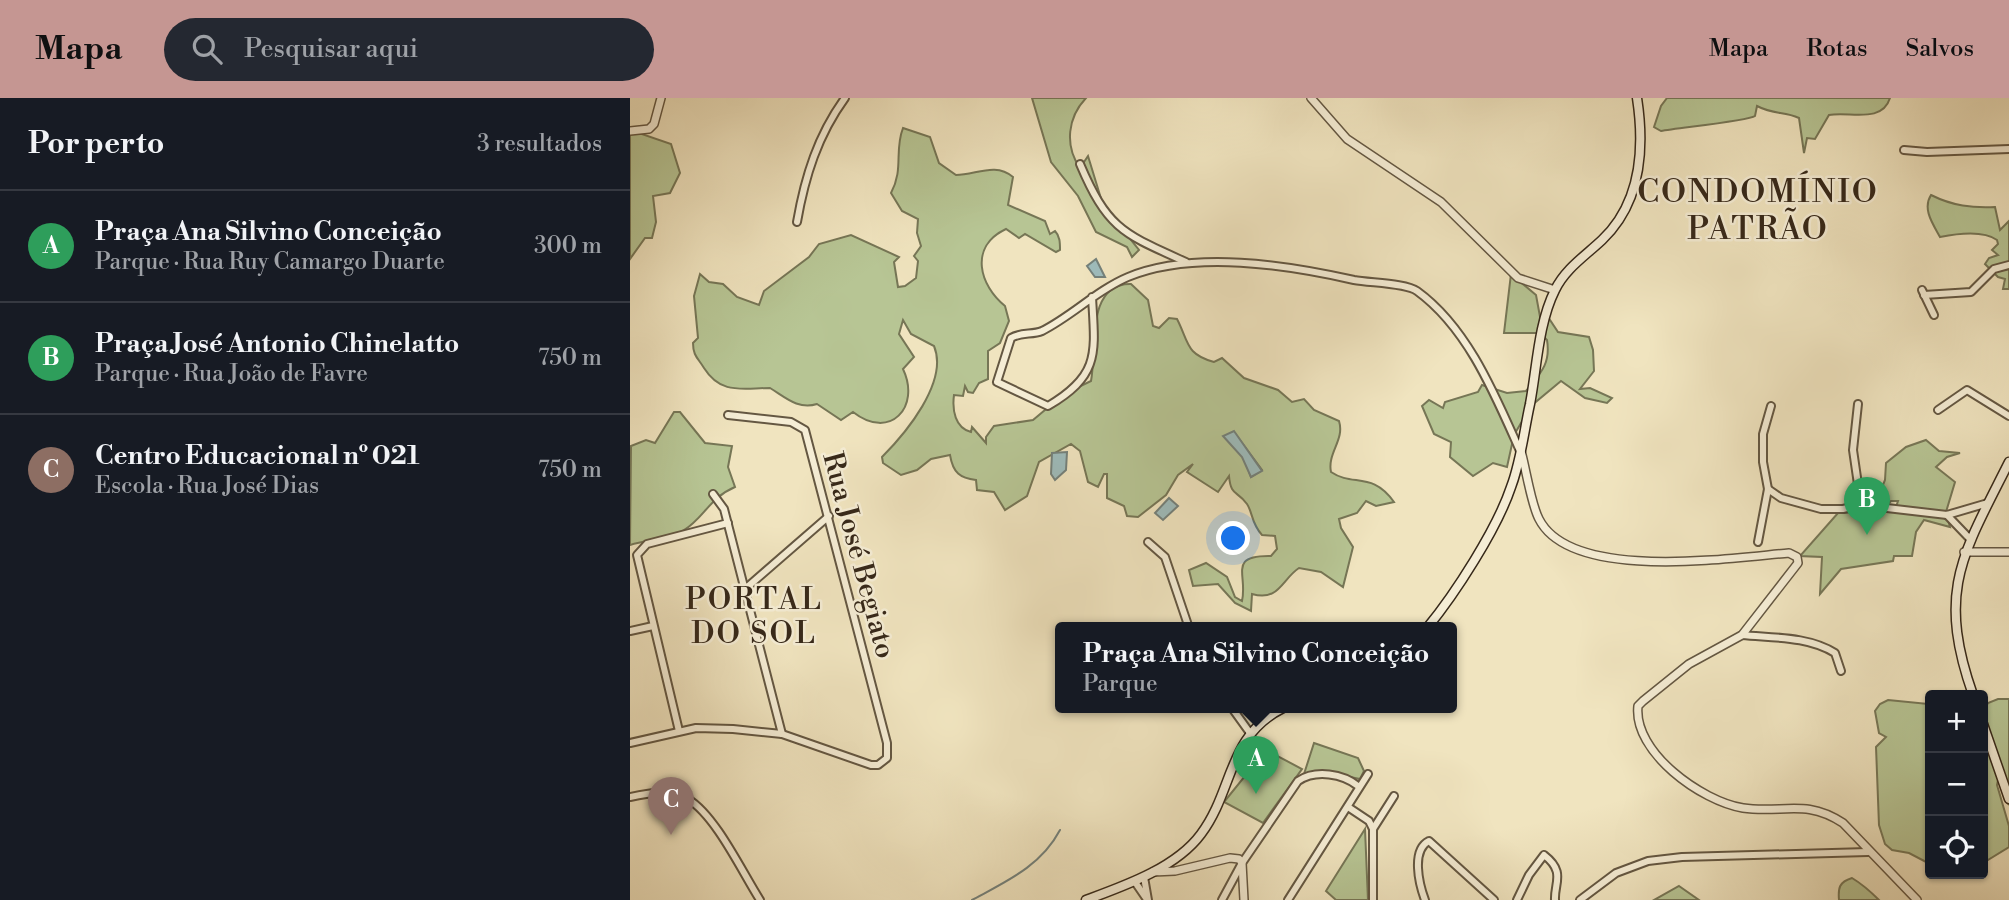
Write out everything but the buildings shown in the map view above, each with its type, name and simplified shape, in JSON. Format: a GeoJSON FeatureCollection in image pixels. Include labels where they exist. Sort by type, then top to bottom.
{"type":"FeatureCollection","features":[{"type":"Feature","properties":{"kind":"main road"},"geometry":{"type":"LineString","coordinates":[[1431,622],[1496,521],[1511,487],[1521,451],[1545,322],[1555,289],[1575,263],[1619,223],[1627,211],[1635,190],[1641,145],[1637,98]]}},
{"type":"Feature","properties":{"kind":"main road"},"geometry":{"type":"LineString","coordinates":[[1972,690],[1954,615],[1964,552],[2009,462]]}},
{"type":"Feature","properties":{"kind":"main road"},"geometry":{"type":"LineString","coordinates":[[1086,900],[1135,882],[1167,863],[1200,836],[1222,798],[1226,779],[1250,733],[1263,718],[1273,713]]}},
{"type":"Feature","properties":{"kind":"main road"},"geometry":{"type":"LineString","coordinates":[[1988,738],[2009,799]]}},
{"type":"Feature","properties":{"kind":"street"},"geometry":{"type":"LineString","coordinates":[[630,131],[649,129],[654,124],[662,98]]}},
{"type":"Feature","properties":{"kind":"street"},"geometry":{"type":"LineString","coordinates":[[797,222],[803,191],[821,136],[845,98]]}},
{"type":"Feature","properties":{"kind":"street"},"geometry":{"type":"LineString","coordinates":[[1311,98],[1347,139],[1441,202],[1518,278],[1555,289]]}},
{"type":"Feature","properties":{"kind":"street"},"geometry":{"type":"LineString","coordinates":[[1904,150],[1927,152],[2009,149]]}},
{"type":"Feature","properties":{"kind":"street"},"geometry":{"type":"LineString","coordinates":[[1080,164],[1107,217],[1128,235],[1188,263]]}},
{"type":"Feature","properties":{"kind":"street"},"geometry":{"type":"LineString","coordinates":[[1157,268],[1163,251]]}},
{"type":"Feature","properties":{"kind":"street"},"geometry":{"type":"LineString","coordinates":[[1092,297],[1093,349],[1088,374],[1048,406],[1002,385],[997,376],[1011,338],[1045,329],[1092,297],[1127,277],[1157,268],[1188,263],[1272,267],[1414,288],[1438,308],[1479,366],[1521,451],[1539,519],[1564,545],[1614,559],[1671,563],[1789,553],[1797,557],[1798,562],[1742,635],[1689,664],[1638,706],[1639,726],[1646,745],[1673,771],[1724,802],[1743,808],[1797,806],[1830,815],[1843,822],[1868,852],[1917,900]]}},
{"type":"Feature","properties":{"kind":"street"},"geometry":{"type":"LineString","coordinates":[[1934,315],[1923,293],[1971,292],[1994,269],[2009,265]]}},
{"type":"Feature","properties":{"kind":"street"},"geometry":{"type":"LineString","coordinates":[[1938,410],[1966,390],[2009,416]]}},
{"type":"Feature","properties":{"kind":"street"},"geometry":{"type":"LineString","coordinates":[[1858,404],[1853,450],[1861,505]]}},
{"type":"Feature","properties":{"kind":"street"},"geometry":{"type":"LineString","coordinates":[[1758,542],[1768,489],[1762,447],[1771,406]]}},
{"type":"Feature","properties":{"kind":"street","name":"Rua José Begiato"},"geometry":{"type":"LineString","coordinates":[[728,415],[791,422],[805,430],[887,743],[887,758],[878,765],[858,761],[782,734]]}},
{"type":"Feature","properties":{"kind":"street"},"geometry":{"type":"LineString","coordinates":[[1768,489],[1781,498],[1821,509],[1843,509],[1861,505],[1947,515],[1988,503]]}},
{"type":"Feature","properties":{"kind":"street"},"geometry":{"type":"LineString","coordinates":[[630,743],[679,731],[710,727],[782,734],[724,509],[713,494]]}},
{"type":"Feature","properties":{"kind":"street"},"geometry":{"type":"LineString","coordinates":[[1766,502],[1781,498]]}},
{"type":"Feature","properties":{"kind":"street"},"geometry":{"type":"LineString","coordinates":[[1947,515],[1970,539]]}},
{"type":"Feature","properties":{"kind":"street"},"geometry":{"type":"LineString","coordinates":[[745,589],[829,516]]}},
{"type":"Feature","properties":{"kind":"street"},"geometry":{"type":"LineString","coordinates":[[679,731],[637,562],[640,548],[728,523]]}},
{"type":"Feature","properties":{"kind":"street"},"geometry":{"type":"LineString","coordinates":[[1148,542],[1166,557],[1187,622]]}},
{"type":"Feature","properties":{"kind":"street"},"geometry":{"type":"LineString","coordinates":[[1964,552],[2009,552]]}},
{"type":"Feature","properties":{"kind":"street"},"geometry":{"type":"LineString","coordinates":[[630,631],[653,626]]}},
{"type":"Feature","properties":{"kind":"street"},"geometry":{"type":"LineString","coordinates":[[1742,635],[1806,641],[1835,653],[1841,671]]}},
{"type":"Feature","properties":{"kind":"street"},"geometry":{"type":"LineString","coordinates":[[1235,713],[1250,733]]}},
{"type":"Feature","properties":{"kind":"street"},"geometry":{"type":"LineString","coordinates":[[1288,900],[1368,774]]}},
{"type":"Feature","properties":{"kind":"street"},"geometry":{"type":"LineString","coordinates":[[1222,900],[1242,863],[1298,781],[1306,776],[1347,777],[1358,786]]}},
{"type":"Feature","properties":{"kind":"street"},"geometry":{"type":"LineString","coordinates":[[630,797],[662,793],[688,799],[703,812],[760,900]]}},
{"type":"Feature","properties":{"kind":"street"},"geometry":{"type":"LineString","coordinates":[[1373,829],[1394,796]]}},
{"type":"Feature","properties":{"kind":"street"},"geometry":{"type":"LineString","coordinates":[[1348,807],[1369,821],[1373,829],[1373,900]]}},
{"type":"Feature","properties":{"kind":"street"},"geometry":{"type":"LineString","coordinates":[[1425,900],[1419,880],[1419,852],[1425,842],[1433,842],[1494,900]]}},
{"type":"Feature","properties":{"kind":"street"},"geometry":{"type":"LineString","coordinates":[[1580,900],[1616,873],[1648,861],[1682,857],[1868,852]]}},
{"type":"Feature","properties":{"kind":"street"},"geometry":{"type":"LineString","coordinates":[[1517,900],[1529,875],[1544,855],[1553,863],[1559,881],[1555,900]]}},
{"type":"Feature","properties":{"kind":"street"},"geometry":{"type":"LineString","coordinates":[[1148,900],[1149,874],[1230,858],[1239,859],[1242,863],[1244,900]]}},
{"type":"Feature","properties":{"kind":"street"},"geometry":{"type":"LineString","coordinates":[[1167,863],[1175,871]]}},
{"type":"Feature","properties":{"kind":"street"},"geometry":{"type":"LineString","coordinates":[[1135,882],[1148,900]]}},
{"type":"Feature","properties":{"kind":"green space"},"geometry":{"type":"Polygon","coordinates":[[[1032,98],[1086,98],[1072,122],[1072,150],[1080,168],[1088,156],[1103,205],[1139,250],[1132,257],[1127,247],[1096,232],[1078,196],[1051,162],[1032,98]]]}},
{"type":"Feature","properties":{"kind":"green space"},"geometry":{"type":"Polygon","coordinates":[[[1667,98],[1890,98],[1886,106],[1872,114],[1829,115],[1815,139],[1807,138],[1804,153],[1799,118],[1757,106],[1755,116],[1750,118],[1661,131],[1654,127],[1661,106],[1667,98]]]}},
{"type":"Feature","properties":{"kind":"green space"},"geometry":{"type":"Polygon","coordinates":[[[903,128],[930,137],[939,163],[956,175],[999,170],[1013,177],[1008,205],[1045,221],[1050,234],[1055,231],[1058,235],[1060,250],[1056,252],[1025,234],[1019,238],[1006,229],[986,246],[982,256],[984,278],[996,298],[1005,306],[1009,321],[1000,343],[988,351],[988,379],[979,383],[973,393],[968,392],[965,386],[963,396],[954,395],[954,412],[961,427],[971,432],[972,427],[986,443],[986,437],[994,426],[1033,420],[1064,394],[1091,381],[1096,321],[1100,306],[1106,295],[1116,287],[1131,284],[1148,300],[1153,326],[1159,328],[1169,318],[1177,319],[1189,346],[1198,355],[1214,362],[1222,358],[1244,378],[1278,390],[1292,402],[1304,399],[1314,410],[1339,421],[1340,434],[1331,459],[1331,472],[1347,479],[1378,486],[1394,502],[1376,506],[1366,501],[1357,513],[1339,519],[1341,528],[1353,547],[1343,587],[1321,572],[1299,568],[1274,592],[1261,596],[1252,594],[1251,611],[1235,603],[1218,584],[1193,586],[1189,570],[1206,563],[1227,577],[1235,597],[1242,601],[1244,563],[1249,559],[1271,556],[1277,549],[1275,536],[1262,535],[1258,531],[1247,504],[1233,490],[1229,476],[1218,492],[1187,472],[1193,464],[1178,475],[1166,495],[1138,517],[1127,516],[1124,506],[1107,498],[1107,474],[1104,474],[1098,487],[1088,482],[1080,451],[1071,444],[1039,462],[1027,496],[1005,510],[994,492],[977,490],[976,480],[958,474],[950,455],[931,459],[917,470],[901,475],[883,463],[882,457],[913,421],[922,406],[930,391],[937,360],[934,346],[911,334],[903,320],[899,334],[914,357],[903,369],[908,383],[905,407],[899,416],[890,421],[879,423],[853,412],[841,420],[817,404],[798,404],[770,388],[733,388],[718,383],[711,377],[696,357],[693,347],[698,338],[694,296],[700,274],[709,282],[723,284],[737,297],[759,305],[764,291],[809,257],[819,244],[851,235],[899,257],[894,262],[898,287],[905,286],[916,278],[918,261],[914,256],[921,246],[917,233],[918,219],[902,211],[891,193],[897,176],[903,128]],[[1234,432],[1251,477],[1262,470],[1234,432]]]}},
{"type":"Feature","properties":{"kind":"green space"},"geometry":{"type":"Polygon","coordinates":[[[630,130],[671,144],[680,173],[670,193],[653,196],[656,222],[652,238],[645,238],[630,259],[630,130]]]}},
{"type":"Feature","properties":{"kind":"green space"},"geometry":{"type":"Polygon","coordinates":[[[1931,195],[1963,205],[1995,207],[2000,230],[2009,221],[2009,289],[2003,289],[2005,279],[1998,277],[1985,264],[1989,258],[1998,255],[1992,250],[1998,244],[1997,240],[1977,234],[1940,237],[1928,211],[1931,195]]]}},
{"type":"Feature","properties":{"kind":"green space"},"geometry":{"type":"Polygon","coordinates":[[[1511,274],[1536,295],[1541,322],[1548,317],[1558,332],[1589,337],[1594,371],[1580,389],[1590,388],[1612,398],[1607,403],[1585,398],[1561,381],[1531,406],[1514,435],[1507,467],[1493,463],[1473,476],[1450,457],[1451,442],[1434,434],[1422,406],[1429,400],[1443,408],[1445,402],[1478,392],[1482,385],[1507,393],[1526,391],[1540,374],[1546,362],[1547,340],[1540,333],[1504,333],[1511,274]]]}},
{"type":"Feature","properties":{"kind":"green space"},"geometry":{"type":"Polygon","coordinates":[[[674,412],[680,412],[705,443],[732,446],[728,467],[735,487],[719,497],[697,520],[677,534],[630,545],[631,446],[646,440],[655,443],[674,412]]]}},
{"type":"Feature","properties":{"kind":"green space"},"geometry":{"type":"Polygon","coordinates":[[[1926,440],[1939,451],[1960,453],[1947,457],[1936,467],[1955,482],[1946,512],[1950,527],[1924,520],[1916,532],[1912,556],[1894,556],[1893,561],[1841,569],[1820,594],[1822,557],[1800,556],[1838,513],[1895,510],[1898,501],[1891,501],[1886,506],[1878,506],[1876,502],[1885,480],[1886,463],[1906,447],[1926,440]]]}},
{"type":"Feature","properties":{"kind":"green space"},"geometry":{"type":"Polygon","coordinates":[[[2009,699],[2009,805],[1998,780],[1997,785],[2009,826],[2009,847],[1988,860],[1988,751],[1993,763],[1988,729],[1988,703],[2009,699]]]}},
{"type":"Feature","properties":{"kind":"green space"},"geometry":{"type":"Polygon","coordinates":[[[1888,700],[1925,704],[1925,861],[1909,853],[1892,850],[1885,844],[1879,825],[1876,747],[1886,737],[1879,733],[1875,711],[1880,704],[1888,700]]]}},
{"type":"Feature","properties":{"kind":"green space"},"geometry":{"type":"Polygon","coordinates":[[[1314,743],[1358,758],[1364,771],[1360,779],[1325,772],[1304,774],[1314,743]]]}},
{"type":"Feature","properties":{"kind":"green space"},"geometry":{"type":"Polygon","coordinates":[[[1266,750],[1302,769],[1263,823],[1224,802],[1266,750]]]}},
{"type":"Feature","properties":{"kind":"green space"},"geometry":{"type":"Polygon","coordinates":[[[1365,829],[1368,900],[1336,900],[1326,891],[1365,829]]]}},
{"type":"Feature","properties":{"kind":"green space"},"geometry":{"type":"Polygon","coordinates":[[[1852,878],[1879,900],[1839,900],[1840,886],[1852,878]]]}},
{"type":"Feature","properties":{"kind":"green space"},"geometry":{"type":"Polygon","coordinates":[[[1679,886],[1699,900],[1654,900],[1679,886]]]}},
{"type":"Feature","properties":{"kind":"water"},"geometry":{"type":"Polygon","coordinates":[[[1096,259],[1105,277],[1095,277],[1087,266],[1096,259]]]}},
{"type":"Feature","properties":{"kind":"water"},"geometry":{"type":"Polygon","coordinates":[[[1234,431],[1262,471],[1251,477],[1242,457],[1223,436],[1234,431]]]}},
{"type":"Feature","properties":{"kind":"water"},"geometry":{"type":"Polygon","coordinates":[[[1067,452],[1066,470],[1055,480],[1051,474],[1052,453],[1067,452]]]}},
{"type":"Feature","properties":{"kind":"water"},"geometry":{"type":"Polygon","coordinates":[[[1169,498],[1178,506],[1163,520],[1155,513],[1169,498]]]}},
{"type":"Feature","properties":{"kind":"waterway"},"geometry":{"type":"LineString","coordinates":[[972,900],[1033,863],[1060,830]]}},
{"type":"Feature","properties":{"kind":"place","name":"Praça José Antonio Chinelatto"},"geometry":{"type":"Point","coordinates":[1867,535]}},
{"type":"Feature","properties":{"kind":"place","name":"Praça Ana Silvino Conceição"},"geometry":{"type":"Point","coordinates":[1256,794]}},
{"type":"Feature","properties":{"kind":"place","name":"Centro Educacional nº 021"},"geometry":{"type":"Point","coordinates":[671,835]}},
{"type":"Feature","properties":{"kind":"district","name":"CONDOMÍNIO PATRÃO"},"geometry":{"type":"Point","coordinates":[1758,210]}},
{"type":"Feature","properties":{"kind":"district","name":"PORTAL DO SOL"},"geometry":{"type":"Point","coordinates":[754,616]}}]}
